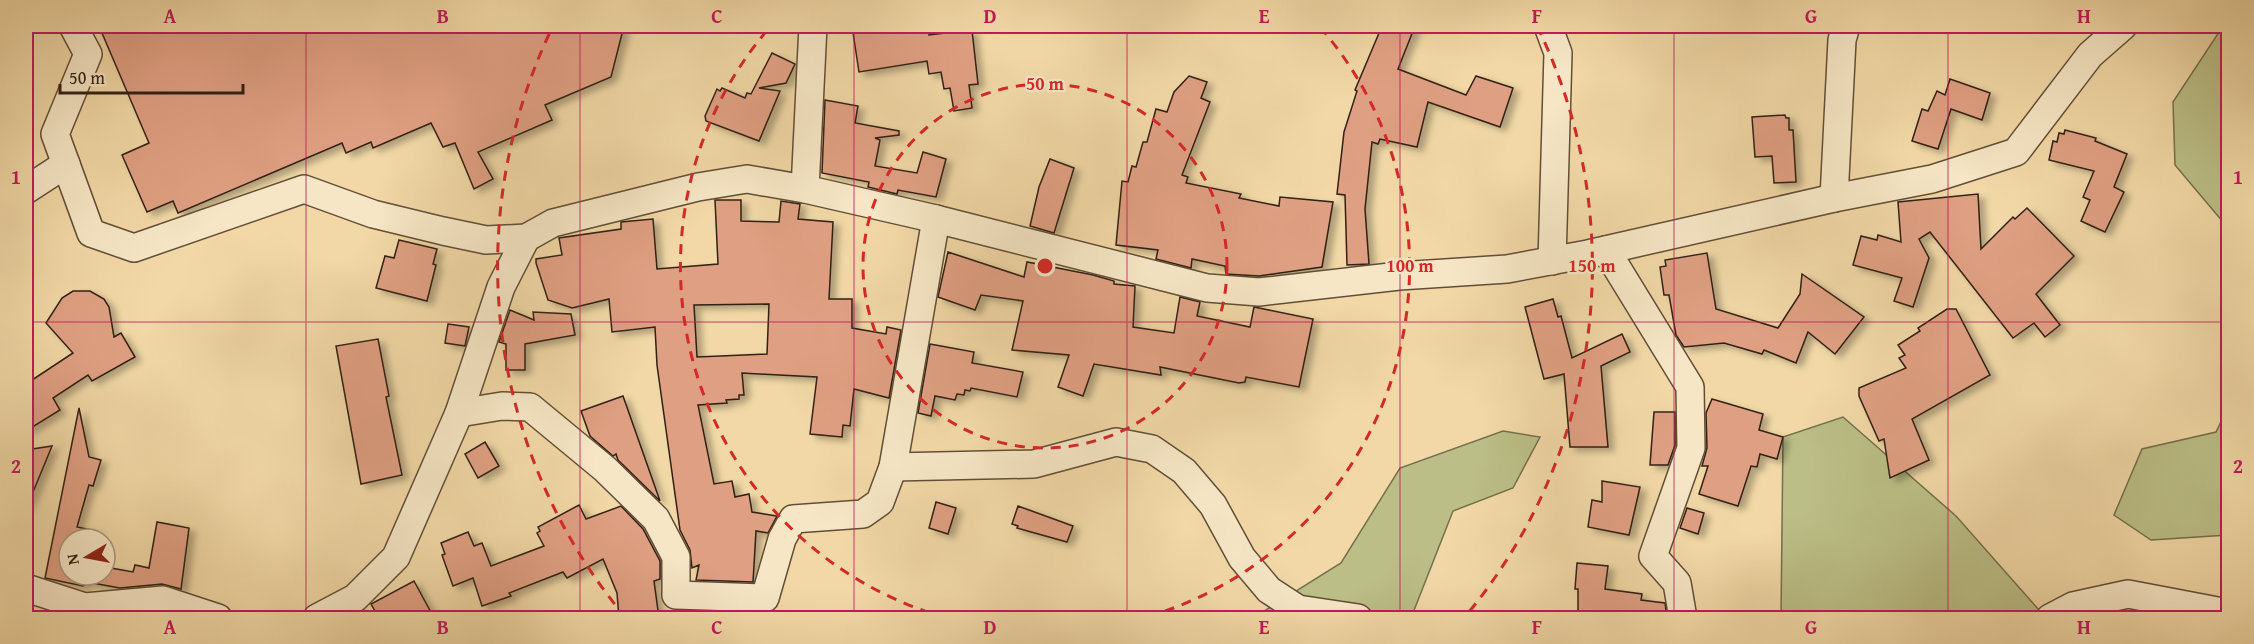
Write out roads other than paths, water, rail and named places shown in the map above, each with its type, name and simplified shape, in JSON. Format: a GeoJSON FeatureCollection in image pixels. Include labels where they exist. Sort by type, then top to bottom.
{"type":"FeatureCollection","features":[{"type":"Feature","properties":{"kind":"street"},"geometry":{"type":"LineString","coordinates":[[73,26],[88,54],[55,134],[91,233],[134,248],[304,189],[373,214],[486,240],[526,238],[553,223],[698,187],[747,179],[806,189],[936,219],[1207,288],[1259,292],[1399,276],[1507,269],[1606,250],[1834,198],[1932,179],[2016,152],[2090,55],[2123,26]]}},
{"type":"Feature","properties":{"kind":"street"},"geometry":{"type":"LineString","coordinates":[[806,189],[813,26]]}},
{"type":"Feature","properties":{"kind":"street"},"geometry":{"type":"LineString","coordinates":[[1548,26],[1558,53],[1552,261]]}},
{"type":"Feature","properties":{"kind":"street"},"geometry":{"type":"LineString","coordinates":[[1834,198],[1842,40],[1846,26]]}},
{"type":"Feature","properties":{"kind":"street"},"geometry":{"type":"LineString","coordinates":[[26,190],[66,164]]}},
{"type":"Feature","properties":{"kind":"street"},"geometry":{"type":"LineString","coordinates":[[459,412],[502,406],[530,407],[605,469],[656,519],[676,557],[676,595],[765,598],[782,539],[793,519],[863,514],[880,502],[893,467],[936,219]]}},
{"type":"Feature","properties":{"kind":"street"},"geometry":{"type":"LineString","coordinates":[[316,618],[355,598],[396,557],[459,412],[501,287],[526,238]]}},
{"type":"Feature","properties":{"kind":"street"},"geometry":{"type":"LineString","coordinates":[[1606,250],[1690,387],[1690,448],[1653,555],[1677,583],[1683,618]]}},
{"type":"Feature","properties":{"kind":"street"},"geometry":{"type":"LineString","coordinates":[[893,467],[1034,464],[1116,442],[1152,449],[1184,471],[1212,505],[1242,558],[1269,590],[1298,609],[1358,618]]}},
{"type":"Feature","properties":{"kind":"street"},"geometry":{"type":"LineString","coordinates":[[26,588],[85,607],[163,600],[218,618]]}},
{"type":"Feature","properties":{"kind":"street"},"geometry":{"type":"LineString","coordinates":[[2050,618],[2073,606],[2128,594],[2229,613]]}}]}
